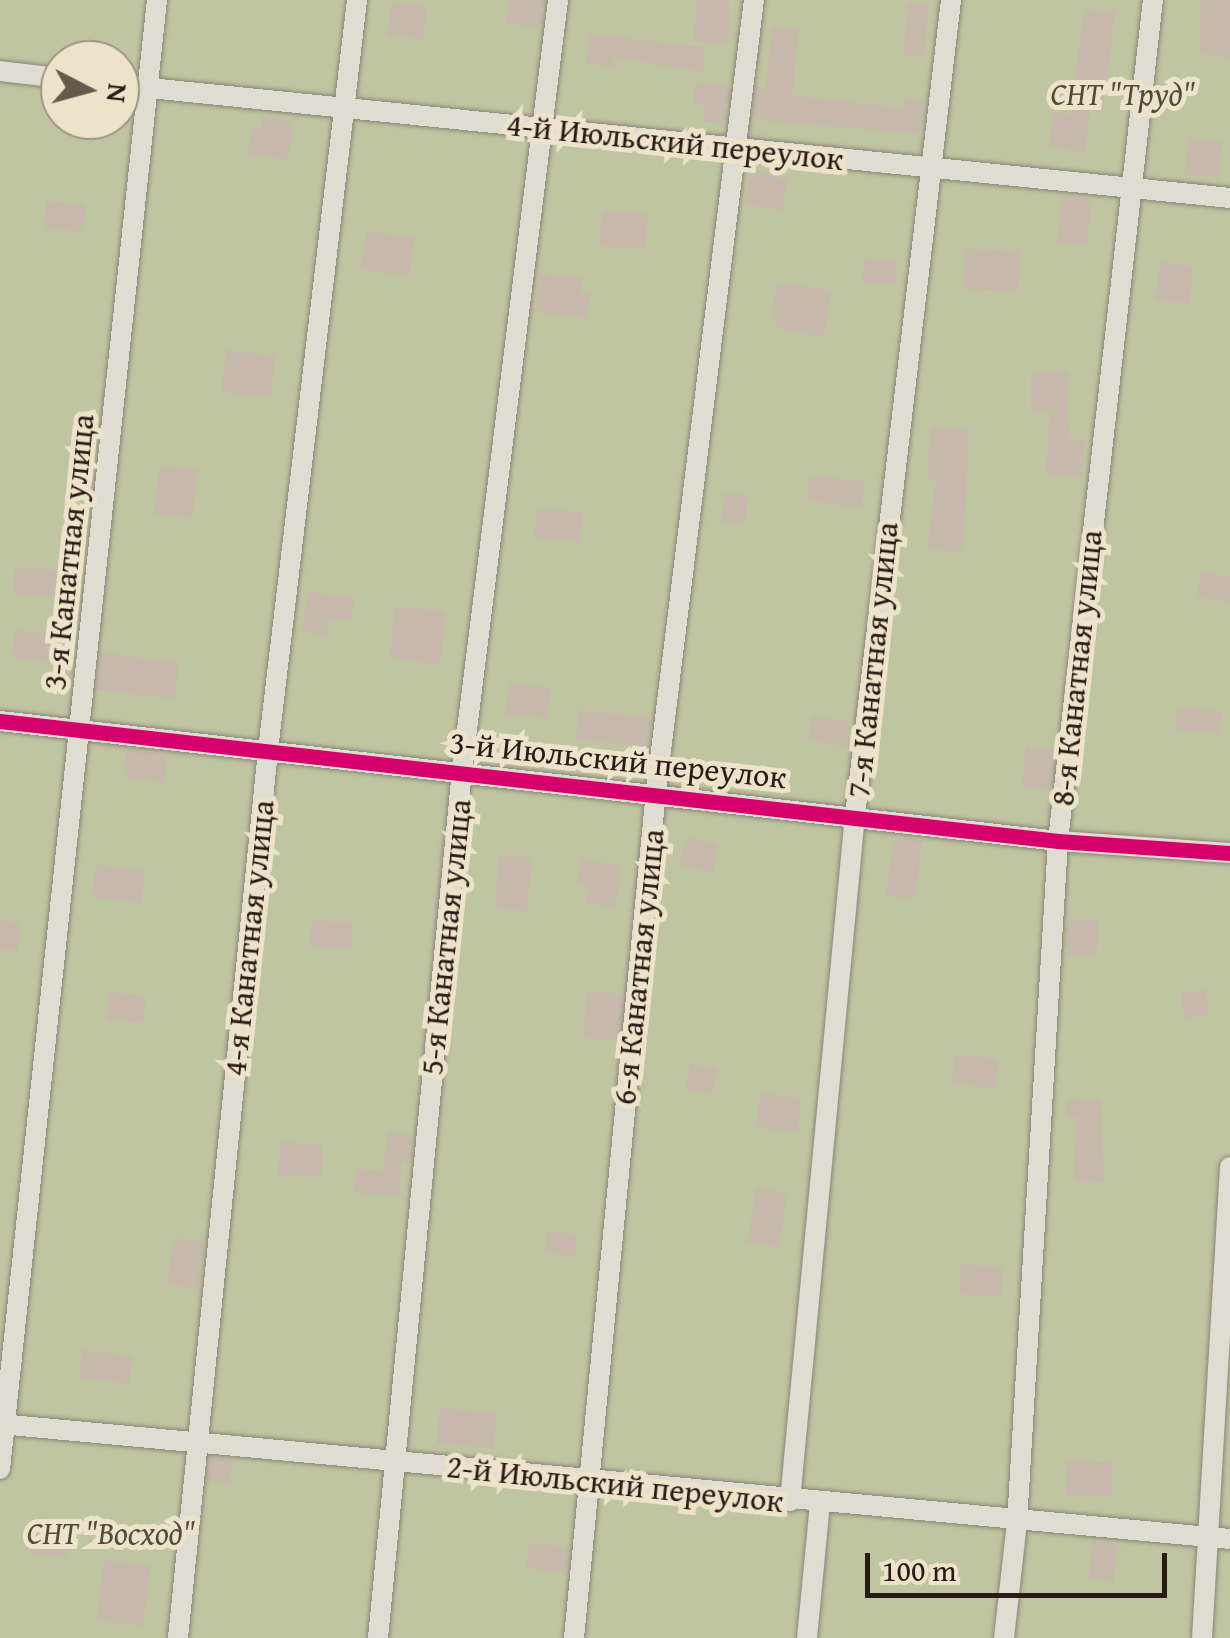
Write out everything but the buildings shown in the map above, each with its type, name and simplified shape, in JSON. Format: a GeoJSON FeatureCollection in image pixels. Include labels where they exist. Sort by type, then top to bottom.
{"type":"FeatureCollection","features":[{"type":"Feature","properties":{"kind":"street","name":"3-я Канатная улица"},"geometry":{"type":"LineString","coordinates":[[0,1468],[157,0]]}},
{"type":"Feature","properties":{"kind":"street","name":"4-я Канатная улица"},"geometry":{"type":"LineString","coordinates":[[178,1638],[268,750],[357,0]]}},
{"type":"Feature","properties":{"kind":"street","name":"5-я Канатная улица"},"geometry":{"type":"LineString","coordinates":[[378,1638],[462,770],[558,0]]}},
{"type":"Feature","properties":{"kind":"street","name":"6-я Канатная улица"},"geometry":{"type":"LineString","coordinates":[[574,1638],[656,791],[754,0]]}},
{"type":"Feature","properties":{"kind":"street","name":"7-я Канатная улица"},"geometry":{"type":"LineString","coordinates":[[790,1501],[855,815],[950,0]]}},
{"type":"Feature","properties":{"kind":"street","name":"8-я Канатная улица"},"geometry":{"type":"LineString","coordinates":[[1004,1638],[1018,1523],[1058,841],[1153,0]]}},
{"type":"Feature","properties":{"kind":"street"},"geometry":{"type":"LineString","coordinates":[[0,71],[40,76]]}},
{"type":"Feature","properties":{"kind":"street","name":"4-й Июльский переулок"},"geometry":{"type":"LineString","coordinates":[[140,88],[1230,198]]}},
{"type":"Feature","properties":{"kind":"street","name":"3-й Июльский переулок"},"geometry":{"type":"LineString","coordinates":[[0,721],[656,791],[1058,841],[1230,853]]}},
{"type":"Feature","properties":{"kind":"street"},"geometry":{"type":"LineString","coordinates":[[1202,1638],[1221,1538],[1230,1167]]}},
{"type":"Feature","properties":{"kind":"street","name":"2-й Июльский переулок"},"geometry":{"type":"LineString","coordinates":[[2,1424],[1018,1523],[1221,1538]]}},
{"type":"Feature","properties":{"kind":"street"},"geometry":{"type":"LineString","coordinates":[[807,1638],[820,1504]]}},
{"type":"Feature","properties":{"kind":"green space"},"geometry":{"type":"Polygon","coordinates":[[[0,0],[1230,0],[1230,1638],[0,1638],[0,0]]]}},
{"type":"Feature","properties":{"kind":"cycle path"},"geometry":{"type":"LineString","coordinates":[[0,721],[1058,841],[1230,853]]}},
{"type":"Feature","properties":{"kind":"park label","name":"СНТ \"Труд\""},"geometry":{"type":"Point","coordinates":[1123,94]}},
{"type":"Feature","properties":{"kind":"park label","name":"СНТ \"Восход\""},"geometry":{"type":"Point","coordinates":[111,1533]}}]}
